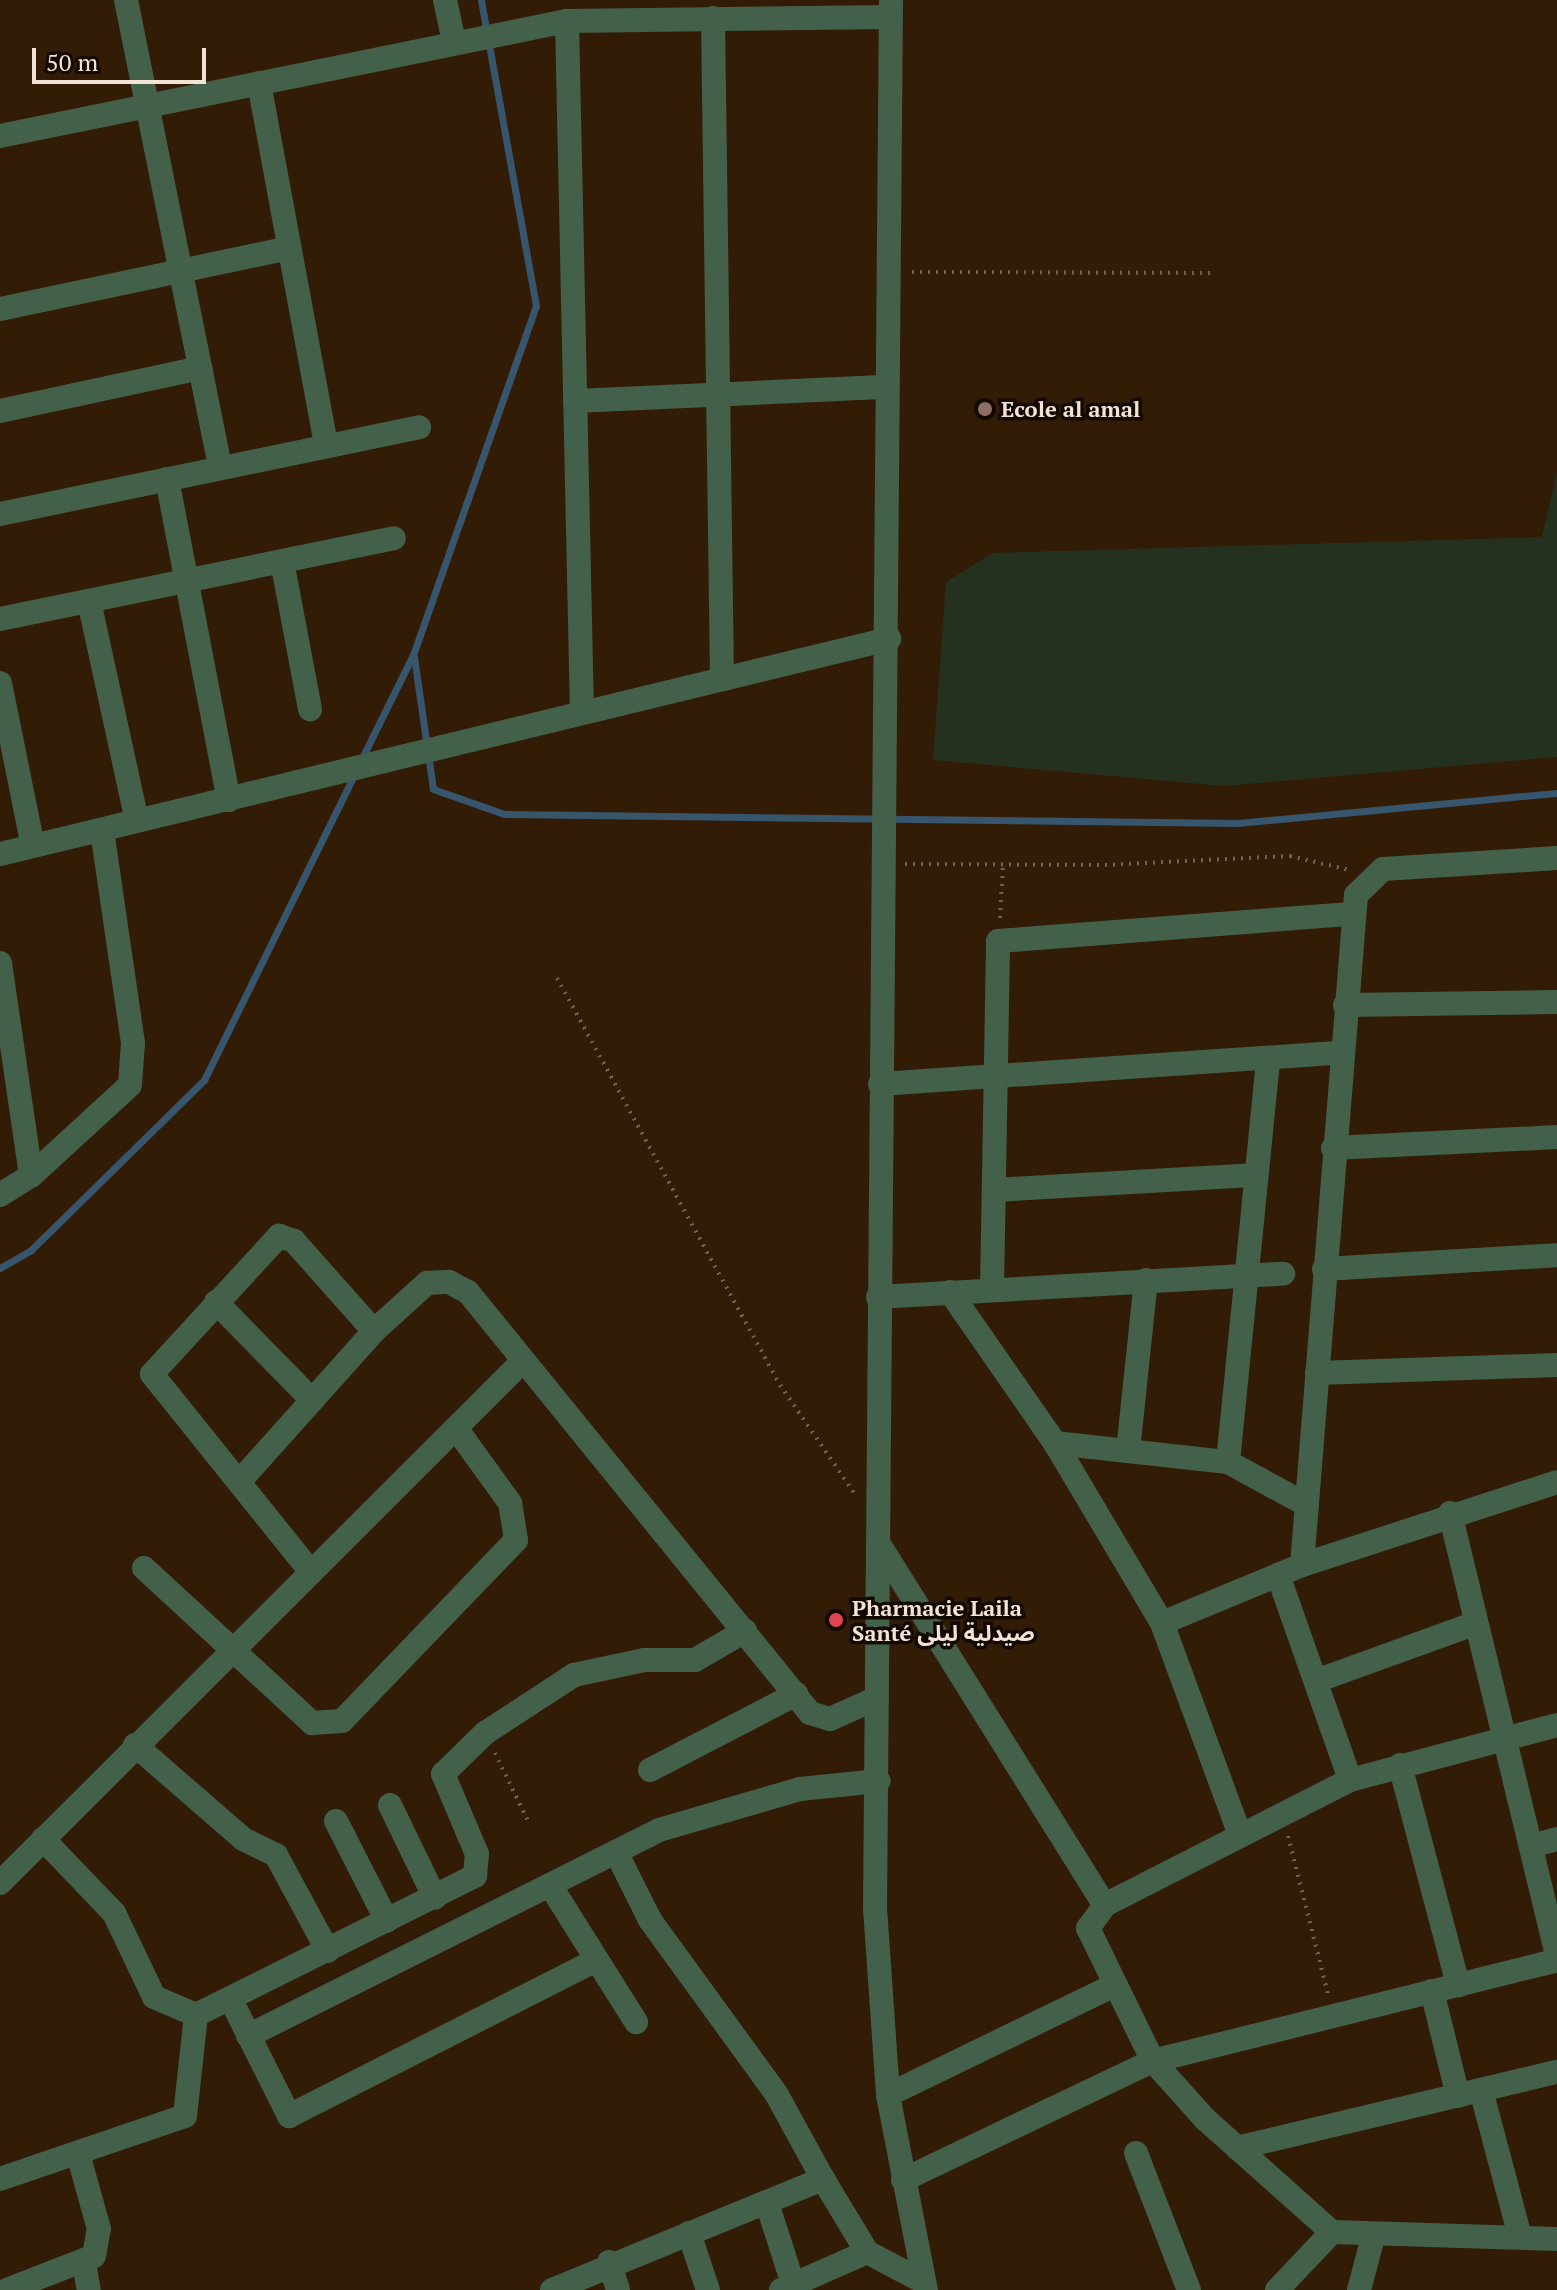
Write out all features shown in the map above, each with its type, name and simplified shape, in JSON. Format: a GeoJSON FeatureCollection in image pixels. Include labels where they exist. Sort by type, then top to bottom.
{"type":"FeatureCollection","features":[{"type":"Feature","properties":{"kind":"street"},"geometry":{"type":"LineString","coordinates":[[126,0],[220,468]]}},
{"type":"Feature","properties":{"kind":"street"},"geometry":{"type":"LineString","coordinates":[[445,0],[462,40]]}},
{"type":"Feature","properties":{"kind":"street"},"geometry":{"type":"LineString","coordinates":[[0,136],[567,21],[713,18],[891,8],[887,387],[889,639],[883,763],[878,1297],[879,1781],[875,1908],[888,2095],[925,2286]]}},
{"type":"Feature","properties":{"kind":"street"},"geometry":{"type":"LineString","coordinates":[[713,18],[722,679]]}},
{"type":"Feature","properties":{"kind":"street"},"geometry":{"type":"LineString","coordinates":[[567,21],[582,712]]}},
{"type":"Feature","properties":{"kind":"street"},"geometry":{"type":"LineString","coordinates":[[259,83],[326,446]]}},
{"type":"Feature","properties":{"kind":"street"},"geometry":{"type":"LineString","coordinates":[[0,309],[290,248]]}},
{"type":"Feature","properties":{"kind":"street"},"geometry":{"type":"LineString","coordinates":[[0,411],[200,368]]}},
{"type":"Feature","properties":{"kind":"street"},"geometry":{"type":"LineString","coordinates":[[575,401],[887,387]]}},
{"type":"Feature","properties":{"kind":"street"},"geometry":{"type":"LineString","coordinates":[[0,514],[419,427]]}},
{"type":"Feature","properties":{"kind":"street"},"geometry":{"type":"LineString","coordinates":[[167,479],[229,800]]}},
{"type":"Feature","properties":{"kind":"street"},"geometry":{"type":"LineString","coordinates":[[0,619],[394,538]]}},
{"type":"Feature","properties":{"kind":"street"},"geometry":{"type":"LineString","coordinates":[[282,561],[310,709]]}},
{"type":"Feature","properties":{"kind":"street"},"geometry":{"type":"LineString","coordinates":[[89,601],[137,821]]}},
{"type":"Feature","properties":{"kind":"street"},"geometry":{"type":"LineString","coordinates":[[0,854],[889,639]]}},
{"type":"Feature","properties":{"kind":"street"},"geometry":{"type":"LineString","coordinates":[[0,683],[33,846]]}},
{"type":"Feature","properties":{"kind":"street"},"geometry":{"type":"LineString","coordinates":[[0,1195],[31,1176],[130,1085],[135,1067],[102,830]]}},
{"type":"Feature","properties":{"kind":"street"},"geometry":{"type":"LineString","coordinates":[[1302,1565],[1351,914],[1365,880],[1383,869],[1557,858]]}},
{"type":"Feature","properties":{"kind":"street"},"geometry":{"type":"LineString","coordinates":[[992,1290],[998,941],[1351,914]]}},
{"type":"Feature","properties":{"kind":"street"},"geometry":{"type":"LineString","coordinates":[[0,963],[8,1060],[31,1176]]}},
{"type":"Feature","properties":{"kind":"street"},"geometry":{"type":"LineString","coordinates":[[1345,1005],[1557,1002]]}},
{"type":"Feature","properties":{"kind":"street"},"geometry":{"type":"LineString","coordinates":[[880,1084],[1340,1053]]}},
{"type":"Feature","properties":{"kind":"street"},"geometry":{"type":"LineString","coordinates":[[1228,1462],[1268,1058]]}},
{"type":"Feature","properties":{"kind":"street"},"geometry":{"type":"LineString","coordinates":[[1333,1148],[1557,1137]]}},
{"type":"Feature","properties":{"kind":"street"},"geometry":{"type":"LineString","coordinates":[[994,1190],[1257,1175]]}},
{"type":"Feature","properties":{"kind":"street"},"geometry":{"type":"LineString","coordinates":[[311,1572],[152,1374],[272,1241],[287,1237],[374,1331]]}},
{"type":"Feature","properties":{"kind":"street"},"geometry":{"type":"LineString","coordinates":[[1324,1269],[1557,1255]]}},
{"type":"Feature","properties":{"kind":"street"},"geometry":{"type":"LineString","coordinates":[[878,1297],[1283,1274]]}},
{"type":"Feature","properties":{"kind":"street"},"geometry":{"type":"LineString","coordinates":[[1128,1451],[1146,1280]]}},
{"type":"Feature","properties":{"kind":"street"},"geometry":{"type":"LineString","coordinates":[[240,1481],[374,1331],[427,1283],[449,1282],[468,1292],[522,1362],[819,1720],[877,1698]]}},
{"type":"Feature","properties":{"kind":"street"},"geometry":{"type":"LineString","coordinates":[[950,1292],[1055,1443],[1162,1623],[1240,1835]]}},
{"type":"Feature","properties":{"kind":"street"},"geometry":{"type":"LineString","coordinates":[[216,1302],[312,1400]]}},
{"type":"Feature","properties":{"kind":"street"},"geometry":{"type":"LineString","coordinates":[[0,1883],[522,1362]]}},
{"type":"Feature","properties":{"kind":"street"},"geometry":{"type":"LineString","coordinates":[[1317,1373],[1557,1365]]}},
{"type":"Feature","properties":{"kind":"street"},"geometry":{"type":"LineString","coordinates":[[144,1568],[230,1651],[312,1723],[342,1721],[516,1540],[510,1503],[456,1428]]}},
{"type":"Feature","properties":{"kind":"street"},"geometry":{"type":"LineString","coordinates":[[1055,1443],[1228,1462],[1307,1505]]}},
{"type":"Feature","properties":{"kind":"street"},"geometry":{"type":"LineString","coordinates":[[1162,1623],[1302,1565],[1450,1513],[1557,1482]]}},
{"type":"Feature","properties":{"kind":"street"},"geometry":{"type":"LineString","coordinates":[[1450,1513],[1557,1954]]}},
{"type":"Feature","properties":{"kind":"street"},"geometry":{"type":"LineString","coordinates":[[878,1534],[1105,1905]]}},
{"type":"Feature","properties":{"kind":"street"},"geometry":{"type":"LineString","coordinates":[[1278,1575],[1350,1780]]}},
{"type":"Feature","properties":{"kind":"street"},"geometry":{"type":"LineString","coordinates":[[1316,1681],[1476,1623]]}},
{"type":"Feature","properties":{"kind":"street"},"geometry":{"type":"LineString","coordinates":[[43,1839],[114,1913],[154,1997],[196,2015],[435,1898],[478,1872],[443,1774],[485,1733],[574,1675],[644,1660],[685,1663],[745,1631]]}},
{"type":"Feature","properties":{"kind":"street"},"geometry":{"type":"LineString","coordinates":[[650,1770],[796,1694]]}},
{"type":"Feature","properties":{"kind":"street"},"geometry":{"type":"LineString","coordinates":[[1557,1725],[1350,1780],[1105,1905],[1088,1928],[1153,2061],[1237,2148],[1332,2232],[1373,2237],[1519,2233],[1557,2239]]}},
{"type":"Feature","properties":{"kind":"street"},"geometry":{"type":"LineString","coordinates":[[135,1745],[243,1839],[276,1855],[328,1951]]}},
{"type":"Feature","properties":{"kind":"street"},"geometry":{"type":"LineString","coordinates":[[1400,1765],[1458,1985]]}},
{"type":"Feature","properties":{"kind":"street"},"geometry":{"type":"LineString","coordinates":[[248,2036],[659,1830],[800,1789],[879,1781]]}},
{"type":"Feature","properties":{"kind":"street"},"geometry":{"type":"LineString","coordinates":[[390,1805],[435,1898]]}},
{"type":"Feature","properties":{"kind":"street"},"geometry":{"type":"LineString","coordinates":[[336,1821],[387,1921]]}},
{"type":"Feature","properties":{"kind":"street"},"geometry":{"type":"LineString","coordinates":[[1531,1846],[1557,1839]]}},
{"type":"Feature","properties":{"kind":"street"},"geometry":{"type":"LineString","coordinates":[[616,1852],[650,1920],[777,2095],[867,2252],[925,2286]]}},
{"type":"Feature","properties":{"kind":"street"},"geometry":{"type":"LineString","coordinates":[[550,1885],[592,1962],[636,2022]]}},
{"type":"Feature","properties":{"kind":"street"},"geometry":{"type":"LineString","coordinates":[[903,2180],[1153,2061],[1557,1960]]}},
{"type":"Feature","properties":{"kind":"street"},"geometry":{"type":"LineString","coordinates":[[231,2000],[277,2105],[299,2115],[592,1962]]}},
{"type":"Feature","properties":{"kind":"street"},"geometry":{"type":"LineString","coordinates":[[888,2095],[1115,1985]]}},
{"type":"Feature","properties":{"kind":"street"},"geometry":{"type":"LineString","coordinates":[[1432,1991],[1519,2233]]}},
{"type":"Feature","properties":{"kind":"street"},"geometry":{"type":"LineString","coordinates":[[0,2179],[185,2116],[196,2015]]}},
{"type":"Feature","properties":{"kind":"street"},"geometry":{"type":"LineString","coordinates":[[1237,2148],[1557,2072]]}},
{"type":"Feature","properties":{"kind":"street"},"geometry":{"type":"LineString","coordinates":[[1136,2153],[1189,2290]]}},
{"type":"Feature","properties":{"kind":"street"},"geometry":{"type":"LineString","coordinates":[[7,2290],[84,2263],[98,2246],[99,2229],[78,2154]]}},
{"type":"Feature","properties":{"kind":"street"},"geometry":{"type":"LineString","coordinates":[[552,2290],[609,2262],[823,2179]]}},
{"type":"Feature","properties":{"kind":"street"},"geometry":{"type":"LineString","coordinates":[[767,2203],[790,2288],[867,2252]]}},
{"type":"Feature","properties":{"kind":"street"},"geometry":{"type":"LineString","coordinates":[[1277,2290],[1332,2232]]}},
{"type":"Feature","properties":{"kind":"street"},"geometry":{"type":"LineString","coordinates":[[689,2233],[708,2290]]}},
{"type":"Feature","properties":{"kind":"street"},"geometry":{"type":"LineString","coordinates":[[1359,2290],[1373,2237]]}},
{"type":"Feature","properties":{"kind":"street"},"geometry":{"type":"LineString","coordinates":[[609,2262],[618,2290]]}},
{"type":"Feature","properties":{"kind":"street"},"geometry":{"type":"LineString","coordinates":[[84,2263],[89,2290]]}},
{"type":"Feature","properties":{"kind":"path"},"geometry":{"type":"LineString","coordinates":[[890,272],[1212,273]]}},
{"type":"Feature","properties":{"kind":"path"},"geometry":{"type":"LineString","coordinates":[[883,864],[1290,856],[1336,862],[1365,880]]}},
{"type":"Feature","properties":{"kind":"path"},"geometry":{"type":"LineString","coordinates":[[998,941],[1003,864]]}},
{"type":"Feature","properties":{"kind":"path"},"geometry":{"type":"LineString","coordinates":[[557,978],[780,1385],[878,1534]]}},
{"type":"Feature","properties":{"kind":"path"},"geometry":{"type":"LineString","coordinates":[[485,1733],[528,1821]]}},
{"type":"Feature","properties":{"kind":"path"},"geometry":{"type":"LineString","coordinates":[[1283,1814],[1333,2016]]}},
{"type":"Feature","properties":{"kind":"green space"},"geometry":{"type":"Polygon","coordinates":[[[1557,473],[1557,757],[1224,786],[933,760],[946,582],[993,553],[1542,537],[1557,473]]]}},
{"type":"Feature","properties":{"kind":"waterway"},"geometry":{"type":"LineString","coordinates":[[361,760],[413,655],[536,306],[481,0]]}},
{"type":"Feature","properties":{"kind":"waterway"},"geometry":{"type":"LineString","coordinates":[[414,657],[433,789],[504,814],[1238,823],[1557,793]]}},
{"type":"Feature","properties":{"kind":"waterway"},"geometry":{"type":"LineString","coordinates":[[0,1268],[31,1250],[204,1080],[354,775]]}},
{"type":"Feature","properties":{"kind":"place","name":"Ecole al amal"},"geometry":{"type":"Point","coordinates":[985,409]}},
{"type":"Feature","properties":{"kind":"place","name":"Pharmacie Laila Santé صيدلية ليلى"},"geometry":{"type":"Point","coordinates":[836,1620]}}]}
